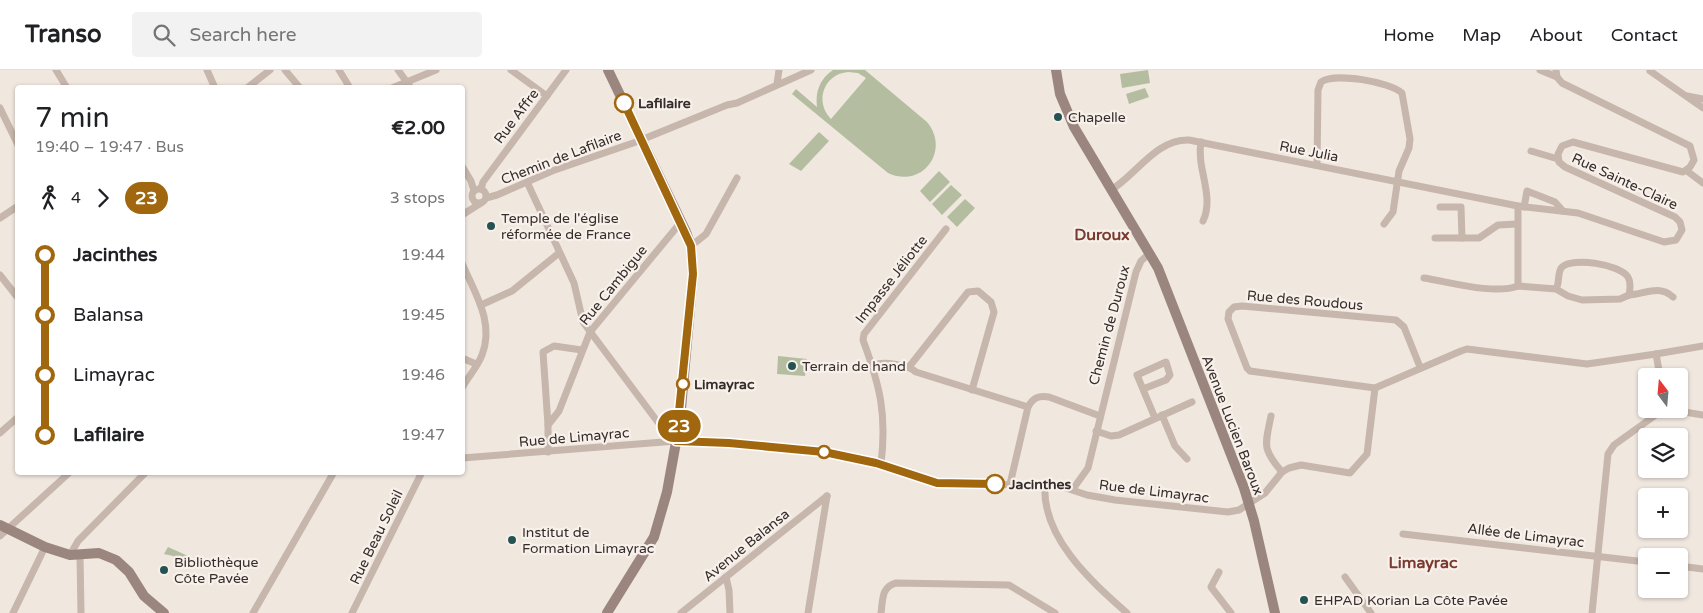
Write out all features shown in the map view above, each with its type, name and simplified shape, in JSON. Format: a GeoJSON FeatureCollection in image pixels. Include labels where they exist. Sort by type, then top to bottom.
{"type":"FeatureCollection","features":[{"type":"Feature","properties":{"kind":"street"},"geometry":{"type":"LineString","coordinates":[[56,70],[65,85]]}},
{"type":"Feature","properties":{"kind":"street"},"geometry":{"type":"LineString","coordinates":[[207,70],[214,85]]}},
{"type":"Feature","properties":{"kind":"street"},"geometry":{"type":"LineString","coordinates":[[284,70],[297,85]]}},
{"type":"Feature","properties":{"kind":"street"},"geometry":{"type":"LineString","coordinates":[[339,70],[348,85]]}},
{"type":"Feature","properties":{"kind":"street"},"geometry":{"type":"LineString","coordinates":[[398,70],[408,85],[436,70]]}},
{"type":"Feature","properties":{"kind":"street"},"geometry":{"type":"LineString","coordinates":[[511,70],[547,96]]}},
{"type":"Feature","properties":{"kind":"street","name":"Rue Affre"},"geometry":{"type":"LineString","coordinates":[[476,193],[566,70]]}},
{"type":"Feature","properties":{"kind":"street"},"geometry":{"type":"LineString","coordinates":[[607,613],[654,538],[664,508],[676,441],[693,274],[691,246],[681,222],[608,70]]}},
{"type":"Feature","properties":{"kind":"street"},"geometry":{"type":"LineString","coordinates":[[777,84],[779,70]]}},
{"type":"Feature","properties":{"kind":"street","name":"Chemin de Lafilaire"},"geometry":{"type":"LineString","coordinates":[[465,212],[483,200],[642,140],[726,105],[737,103],[811,70]]}},
{"type":"Feature","properties":{"kind":"street"},"geometry":{"type":"LineString","coordinates":[[1056,70],[1060,94],[1074,127],[1150,253]]}},
{"type":"Feature","properties":{"kind":"street"},"geometry":{"type":"LineString","coordinates":[[1540,70],[1557,74],[1576,90],[1690,146],[1694,160],[1687,171],[1703,183]]}},
{"type":"Feature","properties":{"kind":"street"},"geometry":{"type":"LineString","coordinates":[[1643,70],[1651,70],[1703,108]]}},
{"type":"Feature","properties":{"kind":"street"},"geometry":{"type":"LineString","coordinates":[[251,85],[267,71]]}},
{"type":"Feature","properties":{"kind":"street"},"geometry":{"type":"LineString","coordinates":[[1317,165],[1318,86],[1321,82],[1328,78],[1352,78],[1394,88],[1402,93],[1410,139],[1409,148],[1399,171],[1393,212],[1384,224]]}},
{"type":"Feature","properties":{"kind":"street"},"geometry":{"type":"LineString","coordinates":[[1682,94],[1703,98]]}},
{"type":"Feature","properties":{"kind":"street"},"geometry":{"type":"LineString","coordinates":[[0,108],[15,138]]}},
{"type":"Feature","properties":{"kind":"street","name":"Rue Julia"},"geometry":{"type":"LineString","coordinates":[[1111,190],[1124,182],[1167,144],[1181,140],[1200,142],[1521,206]]}},
{"type":"Feature","properties":{"kind":"street"},"geometry":{"type":"LineString","coordinates":[[1200,142],[1199,151],[1208,204],[1203,221]]}},
{"type":"Feature","properties":{"kind":"street","name":"Rue Sainte-Claire"},"geometry":{"type":"LineString","coordinates":[[1521,206],[1578,213],[1664,242],[1672,242],[1681,234],[1682,226],[1675,217],[1565,167],[1558,159],[1562,146],[1573,142],[1677,172],[1687,171]]}},
{"type":"Feature","properties":{"kind":"street"},"geometry":{"type":"LineString","coordinates":[[1531,151],[1558,159]]}},
{"type":"Feature","properties":{"kind":"street"},"geometry":{"type":"LineString","coordinates":[[465,171],[476,193],[476,203],[483,200]]}},
{"type":"Feature","properties":{"kind":"street"},"geometry":{"type":"LineString","coordinates":[[470,179],[478,180],[486,177]]}},
{"type":"Feature","properties":{"kind":"street"},"geometry":{"type":"LineString","coordinates":[[691,246],[706,234],[738,178]]}},
{"type":"Feature","properties":{"kind":"street"},"geometry":{"type":"LineString","coordinates":[[527,182],[574,284],[581,317],[590,332],[663,429],[676,441]]}},
{"type":"Feature","properties":{"kind":"street"},"geometry":{"type":"LineString","coordinates":[[1518,286],[1517,224],[1527,191],[1555,202],[1563,211]]}},
{"type":"Feature","properties":{"kind":"street","name":"Chemin de Lafilaire"},"geometry":{"type":"LineString","coordinates":[[465,210],[476,193],[483,200]]}},
{"type":"Feature","properties":{"kind":"street"},"geometry":{"type":"LineString","coordinates":[[1440,207],[1461,207],[1462,238]]}},
{"type":"Feature","properties":{"kind":"street"},"geometry":{"type":"LineString","coordinates":[[0,218],[15,208]]}},
{"type":"Feature","properties":{"kind":"street","name":"Rue Cambigue"},"geometry":{"type":"LineString","coordinates":[[548,425],[559,411],[590,332],[681,222]]}},
{"type":"Feature","properties":{"kind":"street"},"geometry":{"type":"LineString","coordinates":[[1435,238],[1479,238],[1498,225],[1517,224]]}},
{"type":"Feature","properties":{"kind":"street","name":"Impasse Jéliotte"},"geometry":{"type":"LineString","coordinates":[[882,464],[884,415],[872,366],[863,340],[864,334],[946,229]]}},
{"type":"Feature","properties":{"kind":"street"},"geometry":{"type":"LineString","coordinates":[[481,305],[512,292],[559,253]]}},
{"type":"Feature","properties":{"kind":"street","name":"Chemin de Duroux"},"geometry":{"type":"LineString","coordinates":[[1073,489],[1086,474],[1136,272],[1141,261],[1150,253]]}},
{"type":"Feature","properties":{"kind":"street","name":"Avenue Lucien Baroux"},"geometry":{"type":"LineString","coordinates":[[1150,253],[1160,274],[1249,504],[1275,613]]}},
{"type":"Feature","properties":{"kind":"street"},"geometry":{"type":"LineString","coordinates":[[1556,289],[1560,270],[1563,266],[1597,263],[1625,274],[1630,282],[1629,295]]}},
{"type":"Feature","properties":{"kind":"street"},"geometry":{"type":"LineString","coordinates":[[465,270],[486,321],[486,336],[482,355],[465,383]]}},
{"type":"Feature","properties":{"kind":"street"},"geometry":{"type":"LineString","coordinates":[[1,277],[15,294]]}},
{"type":"Feature","properties":{"kind":"street"},"geometry":{"type":"LineString","coordinates":[[1424,278],[1490,289],[1505,289],[1518,286],[1556,289],[1568,296],[1582,300],[1620,299],[1656,289],[1668,292],[1673,297]]}},
{"type":"Feature","properties":{"kind":"street"},"geometry":{"type":"LineString","coordinates":[[910,367],[968,292],[978,291],[992,302],[994,312],[972,390]]}},
{"type":"Feature","properties":{"kind":"street","name":"Rue des Roudous"},"geometry":{"type":"LineString","coordinates":[[1375,388],[1250,371],[1247,368],[1228,319],[1229,312],[1234,307],[1242,306],[1396,320],[1404,327],[1420,368]]}},
{"type":"Feature","properties":{"kind":"street"},"geometry":{"type":"LineString","coordinates":[[548,452],[544,352],[554,346],[582,350]]}},
{"type":"Feature","properties":{"kind":"street"},"geometry":{"type":"LineString","coordinates":[[1271,416],[1266,448],[1268,455],[1282,472],[1301,465],[1350,472],[1367,454],[1375,388],[1467,350],[1587,364],[1703,346]]}},
{"type":"Feature","properties":{"kind":"street"},"geometry":{"type":"LineString","coordinates":[[1656,354],[1659,368]]}},
{"type":"Feature","properties":{"kind":"street"},"geometry":{"type":"LineString","coordinates":[[465,359],[476,364]]}},
{"type":"Feature","properties":{"kind":"street"},"geometry":{"type":"LineString","coordinates":[[1143,389],[1166,380],[1170,375],[1166,362],[1137,375],[1155,418]]}},
{"type":"Feature","properties":{"kind":"street"},"geometry":{"type":"LineString","coordinates":[[872,366],[884,363],[910,367],[916,372],[1028,408]]}},
{"type":"Feature","properties":{"kind":"street"},"geometry":{"type":"LineString","coordinates":[[1010,484],[1028,408],[1032,400],[1042,396],[1100,416]]}},
{"type":"Feature","properties":{"kind":"street"},"geometry":{"type":"LineString","coordinates":[[1096,431],[1111,436],[1119,435],[1192,402]]}},
{"type":"Feature","properties":{"kind":"street"},"geometry":{"type":"LineString","coordinates":[[1688,413],[1703,415]]}},
{"type":"Feature","properties":{"kind":"street"},"geometry":{"type":"LineString","coordinates":[[1162,415],[1175,446],[1187,459]]}},
{"type":"Feature","properties":{"kind":"street"},"geometry":{"type":"LineString","coordinates":[[1592,613],[1608,454],[1614,444],[1652,418]]}},
{"type":"Feature","properties":{"kind":"street"},"geometry":{"type":"LineString","coordinates":[[0,433],[15,420]]}},
{"type":"Feature","properties":{"kind":"street","name":"Rue de Limayrac"},"geometry":{"type":"LineString","coordinates":[[465,458],[676,441],[729,443],[814,451],[882,464],[937,483],[1045,484],[1073,489],[1099,498],[1196,510],[1232,512],[1249,504],[1269,490],[1282,472]]}},
{"type":"Feature","properties":{"kind":"street"},"geometry":{"type":"LineString","coordinates":[[67,475],[3,530],[45,547],[75,555],[99,553],[116,560],[129,572],[144,596],[164,613]]}},
{"type":"Feature","properties":{"kind":"street"},"geometry":{"type":"LineString","coordinates":[[81,613],[75,555],[78,541],[143,475]]}},
{"type":"Feature","properties":{"kind":"street"},"geometry":{"type":"LineString","coordinates":[[253,613],[332,475]]}},
{"type":"Feature","properties":{"kind":"street","name":"Rue Beau Soleil"},"geometry":{"type":"LineString","coordinates":[[352,613],[421,475]]}},
{"type":"Feature","properties":{"kind":"street"},"geometry":{"type":"LineString","coordinates":[[1045,484],[1045,506],[1055,532],[1088,575],[1127,613]]}},
{"type":"Feature","properties":{"kind":"street","name":"Avenue Balansa"},"geometry":{"type":"LineString","coordinates":[[681,613],[827,496],[808,613]]}},
{"type":"Feature","properties":{"kind":"street","name":"Allée de Limayrac"},"geometry":{"type":"LineString","coordinates":[[1402,534],[1638,561]]}},
{"type":"Feature","properties":{"kind":"street"},"geometry":{"type":"LineString","coordinates":[[13,613],[45,547]]}},
{"type":"Feature","properties":{"kind":"street"},"geometry":{"type":"LineString","coordinates":[[1688,567],[1703,569]]}},
{"type":"Feature","properties":{"kind":"street"},"geometry":{"type":"LineString","coordinates":[[1219,572],[1211,587],[1231,613]]}},
{"type":"Feature","properties":{"kind":"street"},"geometry":{"type":"LineString","coordinates":[[726,577],[729,590],[730,613]]}},
{"type":"Feature","properties":{"kind":"street"},"geometry":{"type":"LineString","coordinates":[[1345,577],[1370,613]]}},
{"type":"Feature","properties":{"kind":"street"},"geometry":{"type":"LineString","coordinates":[[881,613],[884,592],[890,584],[896,583],[1009,585],[1044,610],[1055,613]]}},
{"type":"Feature","properties":{"kind":"street"},"geometry":{"type":"LineString","coordinates":[[1114,613],[1120,607]]}},
{"type":"Feature","properties":{"kind":"green space"},"geometry":{"type":"Polygon","coordinates":[[[833,70],[865,70],[927,122],[934,133],[936,144],[934,155],[922,172],[912,176],[900,177],[888,173],[792,94],[796,89],[817,107],[819,86],[833,70]],[[848,72],[840,74],[828,83],[824,90],[823,104],[831,119],[866,78],[858,73],[848,72]]]}},
{"type":"Feature","properties":{"kind":"green space"},"geometry":{"type":"Polygon","coordinates":[[[1148,70],[1150,83],[1122,88],[1120,74],[1148,70]]]}},
{"type":"Feature","properties":{"kind":"green space"},"geometry":{"type":"Polygon","coordinates":[[[1145,88],[1149,97],[1129,104],[1126,94],[1145,88]]]}},
{"type":"Feature","properties":{"kind":"green space"},"geometry":{"type":"Polygon","coordinates":[[[819,132],[829,141],[801,171],[789,164],[819,132]]]}},
{"type":"Feature","properties":{"kind":"green space"},"geometry":{"type":"Polygon","coordinates":[[[939,171],[950,182],[930,202],[920,191],[939,171]]]}},
{"type":"Feature","properties":{"kind":"green space"},"geometry":{"type":"Polygon","coordinates":[[[951,185],[962,195],[942,215],[932,204],[951,185]]]}},
{"type":"Feature","properties":{"kind":"green space"},"geometry":{"type":"Polygon","coordinates":[[[965,199],[975,208],[957,227],[947,217],[965,199]]]}},
{"type":"Feature","properties":{"kind":"green space","name":"Terrain de hand"},"geometry":{"type":"Polygon","coordinates":[[[778,356],[807,359],[805,376],[777,374],[778,356]]]}},
{"type":"Feature","properties":{"kind":"green space"},"geometry":{"type":"Polygon","coordinates":[[[168,547],[188,556],[184,564],[173,556],[164,554],[168,547]]]}},
{"type":"Feature","properties":{"kind":"bus line","name":"23"},"geometry":{"type":"LineString","coordinates":[[624,103],[681,222],[691,246],[693,257],[680,420],[676,441],[729,443],[824,452],[876,463],[937,483],[995,484]]}},
{"type":"Feature","properties":{"kind":"place","name":"Lafilaire"},"geometry":{"type":"Point","coordinates":[624,103]}},
{"type":"Feature","properties":{"kind":"place","name":"Chapelle"},"geometry":{"type":"Point","coordinates":[1058,117]}},
{"type":"Feature","properties":{"kind":"place","name":"Temple de l'église réformée de France"},"geometry":{"type":"Point","coordinates":[491,226]}},
{"type":"Feature","properties":{"kind":"place","name":"Terrain de hand"},"geometry":{"type":"Point","coordinates":[792,366]}},
{"type":"Feature","properties":{"kind":"place","name":"Limayrac"},"geometry":{"type":"Point","coordinates":[683,384]}},
{"type":"Feature","properties":{"kind":"place","name":"Jacinthes"},"geometry":{"type":"Point","coordinates":[995,484]}},
{"type":"Feature","properties":{"kind":"place","name":"Institut de Formation Limayrac"},"geometry":{"type":"Point","coordinates":[512,540]}},
{"type":"Feature","properties":{"kind":"place","name":"Bibliothèque Côte Pavée"},"geometry":{"type":"Point","coordinates":[164,570]}},
{"type":"Feature","properties":{"kind":"place","name":"EHPAD Korian La Côte Pavée"},"geometry":{"type":"Point","coordinates":[1304,600]}},
{"type":"Feature","properties":{"kind":"district","name":"Duroux"},"geometry":{"type":"Point","coordinates":[1102,234]}},
{"type":"Feature","properties":{"kind":"district","name":"Limayrac"},"geometry":{"type":"Point","coordinates":[1423,562]}}]}
